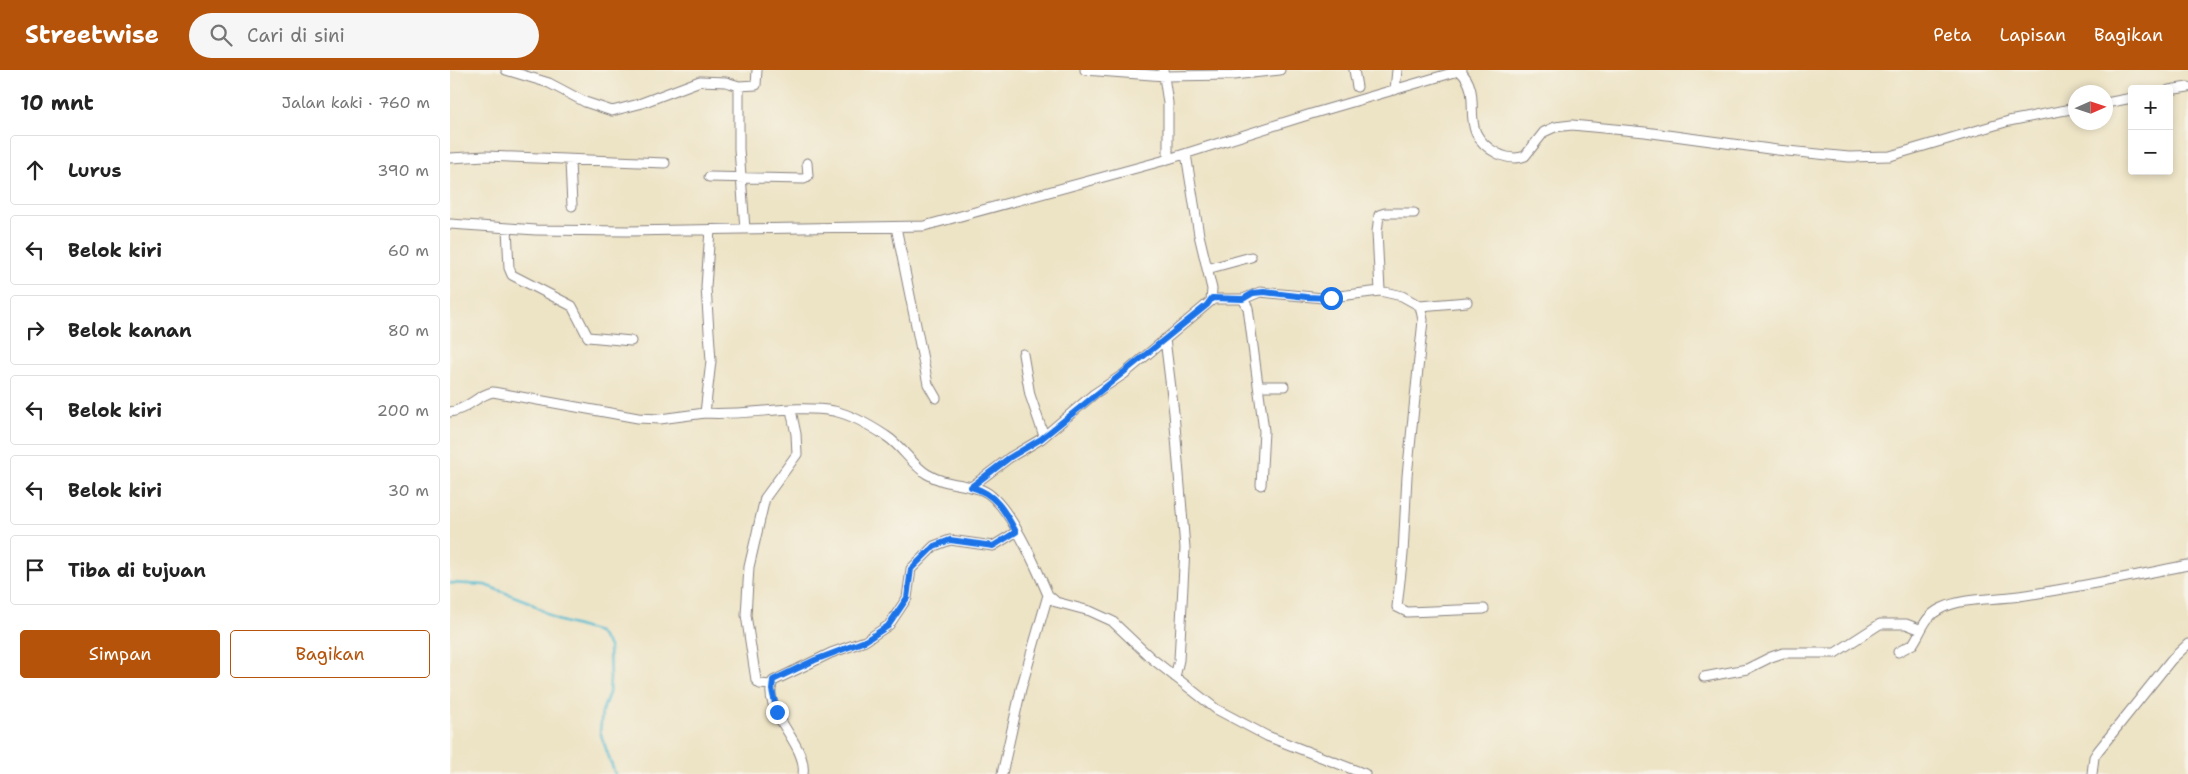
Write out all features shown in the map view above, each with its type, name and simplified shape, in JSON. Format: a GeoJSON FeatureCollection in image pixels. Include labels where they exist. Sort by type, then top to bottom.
{"type":"FeatureCollection","features":[{"type":"Feature","properties":{"kind":"street"},"geometry":{"type":"LineString","coordinates":[[506,70],[549,84],[585,102],[612,111],[639,104],[700,81],[726,82],[739,86],[756,86],[757,70]]}},
{"type":"Feature","properties":{"kind":"street"},"geometry":{"type":"LineString","coordinates":[[1085,70],[1233,75],[1280,70]]}},
{"type":"Feature","properties":{"kind":"street"},"geometry":{"type":"LineString","coordinates":[[1354,70],[1357,87]]}},
{"type":"Feature","properties":{"kind":"street"},"geometry":{"type":"LineString","coordinates":[[1395,90],[1397,70]]}},
{"type":"Feature","properties":{"kind":"street"},"geometry":{"type":"LineString","coordinates":[[450,224],[545,230],[710,230],[927,225],[1186,154],[1311,114],[1461,70],[1468,81],[1473,97],[1475,132],[1488,147],[1508,157],[1525,156],[1544,132],[1555,127],[1572,126],[1645,132],[1777,150],[1849,157],[1890,156],[2009,121],[2068,110]]}},
{"type":"Feature","properties":{"kind":"street"},"geometry":{"type":"LineString","coordinates":[[1164,73],[1168,103],[1168,159]]}},
{"type":"Feature","properties":{"kind":"street"},"geometry":{"type":"LineString","coordinates":[[739,86],[739,149],[745,229]]}},
{"type":"Feature","properties":{"kind":"street"},"geometry":{"type":"LineString","coordinates":[[2173,90],[2188,88]]}},
{"type":"Feature","properties":{"kind":"street"},"geometry":{"type":"LineString","coordinates":[[2113,101],[2128,99]]}},
{"type":"Feature","properties":{"kind":"street"},"geometry":{"type":"LineString","coordinates":[[1186,154],[1199,235],[1212,298]]}},
{"type":"Feature","properties":{"kind":"street"},"geometry":{"type":"LineString","coordinates":[[450,158],[486,156],[665,164]]}},
{"type":"Feature","properties":{"kind":"street"},"geometry":{"type":"LineString","coordinates":[[570,161],[572,206]]}},
{"type":"Feature","properties":{"kind":"street"},"geometry":{"type":"LineString","coordinates":[[709,177],[804,179],[808,176],[807,163]]}},
{"type":"Feature","properties":{"kind":"street"},"geometry":{"type":"LineString","coordinates":[[1380,292],[1377,232],[1379,215],[1385,213],[1414,213]]}},
{"type":"Feature","properties":{"kind":"street"},"geometry":{"type":"LineString","coordinates":[[896,227],[928,384],[936,398]]}},
{"type":"Feature","properties":{"kind":"street"},"geometry":{"type":"LineString","coordinates":[[507,228],[509,268],[512,275],[572,306],[589,337],[631,341]]}},
{"type":"Feature","properties":{"kind":"street"},"geometry":{"type":"LineString","coordinates":[[705,413],[711,361],[706,287],[710,230]]}},
{"type":"Feature","properties":{"kind":"street"},"geometry":{"type":"LineString","coordinates":[[1207,269],[1251,257]]}},
{"type":"Feature","properties":{"kind":"street"},"geometry":{"type":"LineString","coordinates":[[971,487],[1009,458],[1044,436],[1165,339],[1212,298],[1243,299],[1253,293],[1264,292],[1323,298],[1380,292],[1402,296],[1420,306],[1467,302]]}},
{"type":"Feature","properties":{"kind":"street"},"geometry":{"type":"LineString","coordinates":[[1243,299],[1248,308],[1264,431],[1261,485]]}},
{"type":"Feature","properties":{"kind":"street"},"geometry":{"type":"LineString","coordinates":[[1420,306],[1423,320],[1407,476],[1403,554],[1397,607],[1407,612],[1484,609]]}},
{"type":"Feature","properties":{"kind":"street"},"geometry":{"type":"LineString","coordinates":[[1165,339],[1174,413],[1185,548],[1179,660],[1175,677]]}},
{"type":"Feature","properties":{"kind":"street"},"geometry":{"type":"LineString","coordinates":[[1023,354],[1030,395],[1044,436]]}},
{"type":"Feature","properties":{"kind":"street"},"geometry":{"type":"LineString","coordinates":[[1258,386],[1284,386]]}},
{"type":"Feature","properties":{"kind":"street"},"geometry":{"type":"LineString","coordinates":[[450,412],[458,410],[481,396],[493,392],[638,418],[660,419],[705,413],[791,410],[834,411],[850,416],[900,446],[925,473],[950,484],[984,490],[997,500],[1016,532],[1048,595],[1056,602],[1090,611],[1112,622],[1150,657],[1216,709],[1267,736],[1365,774]]}},
{"type":"Feature","properties":{"kind":"street"},"geometry":{"type":"LineString","coordinates":[[772,685],[760,684],[756,680],[747,624],[746,598],[752,551],[763,503],[797,454],[796,434],[791,410]]}},
{"type":"Feature","properties":{"kind":"street"},"geometry":{"type":"LineString","coordinates":[[803,774],[803,763],[777,712],[772,685],[778,677],[830,653],[865,641],[888,626],[907,598],[911,569],[934,546],[950,540],[993,546],[1016,532]]}},
{"type":"Feature","properties":{"kind":"street"},"geometry":{"type":"LineString","coordinates":[[1898,652],[1913,644],[1919,629],[1926,619],[1938,610],[1952,604],[2019,596],[2188,565]]}},
{"type":"Feature","properties":{"kind":"street"},"geometry":{"type":"LineString","coordinates":[[1002,774],[1020,689],[1048,595]]}},
{"type":"Feature","properties":{"kind":"street"},"geometry":{"type":"LineString","coordinates":[[1704,677],[1747,669],[1771,656],[1783,653],[1835,653],[1880,624],[1906,624],[1919,629]]}},
{"type":"Feature","properties":{"kind":"street"},"geometry":{"type":"LineString","coordinates":[[2092,774],[2094,757],[2098,751],[2171,660],[2188,644]]}},
{"type":"Feature","properties":{"kind":"waterway"},"geometry":{"type":"LineString","coordinates":[[450,583],[485,585],[529,602],[557,620],[598,632],[609,646],[610,679],[609,693],[602,712],[600,732],[615,774]]}},
{"type":"Feature","properties":{"kind":"route"},"geometry":{"type":"LineString","coordinates":[[777,712],[772,695],[773,680],[830,653],[865,641],[888,626],[907,598],[911,569],[934,546],[950,540],[956,540],[993,546],[1016,532],[997,500],[984,490],[971,487],[1009,458],[1041,439],[1094,394],[1124,374],[1207,305],[1212,298],[1243,299],[1253,293],[1264,292],[1331,298]]}}]}
